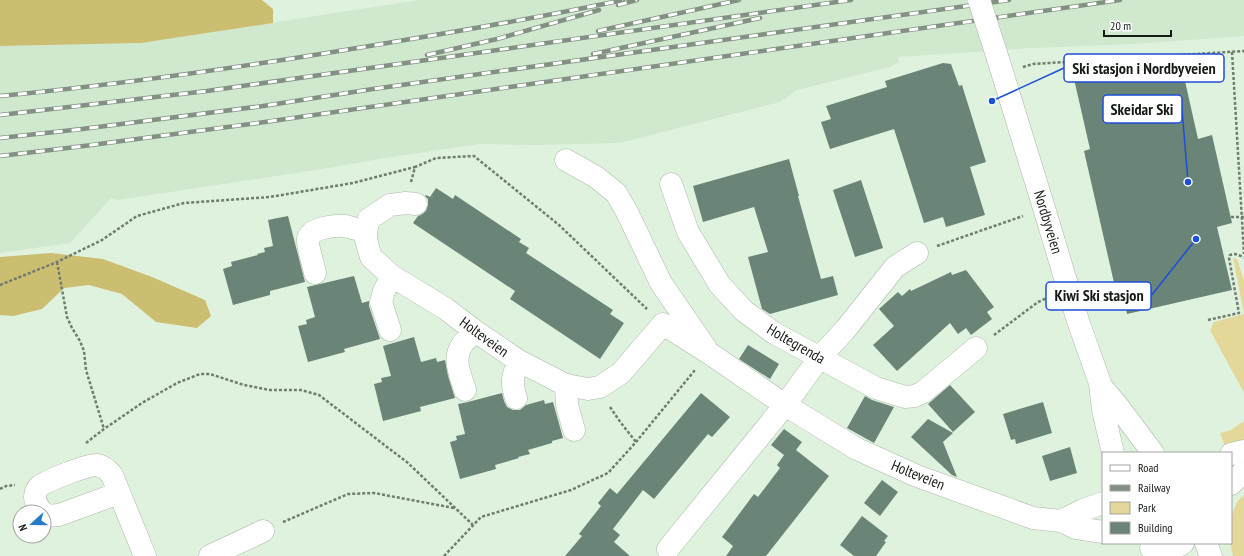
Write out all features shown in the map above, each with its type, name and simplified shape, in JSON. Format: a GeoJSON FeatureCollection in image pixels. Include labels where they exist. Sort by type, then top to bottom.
{"type":"FeatureCollection","features":[{"type":"Feature","properties":{"kind":"street","name":"Nordbyveien"},"geometry":{"type":"LineString","coordinates":[[979,0],[1078,321],[1100,385],[1102,410],[1113,452]]}},
{"type":"Feature","properties":{"kind":"street"},"geometry":{"type":"LineString","coordinates":[[566,160],[596,177],[616,193],[626,210],[661,283],[709,353]]}},
{"type":"Feature","properties":{"kind":"street","name":"Holtegrenda"},"geometry":{"type":"LineString","coordinates":[[671,184],[688,232],[720,285],[744,311],[774,333],[876,388],[905,397],[916,396],[923,392],[976,348]]}},
{"type":"Feature","properties":{"kind":"street"},"geometry":{"type":"LineString","coordinates":[[316,273],[308,245],[310,235],[317,230],[332,226],[343,226],[366,231],[370,219],[390,205],[411,203]]}},
{"type":"Feature","properties":{"kind":"street","name":"Holteveien"},"geometry":{"type":"LineString","coordinates":[[366,231],[366,240],[371,257],[392,276],[446,309],[519,361],[566,385],[588,389],[600,387]]}},
{"type":"Feature","properties":{"kind":"street"},"geometry":{"type":"LineString","coordinates":[[668,549],[785,405],[820,357],[845,330],[895,267],[918,253]]}},
{"type":"Feature","properties":{"kind":"street"},"geometry":{"type":"LineString","coordinates":[[390,330],[382,302],[384,291],[392,276]]}},
{"type":"Feature","properties":{"kind":"street"},"geometry":{"type":"LineString","coordinates":[[600,387],[621,373],[663,324]]}},
{"type":"Feature","properties":{"kind":"street","name":"Holteveien"},"geometry":{"type":"LineString","coordinates":[[663,324],[709,353],[785,405],[857,449],[917,476],[1033,518],[1061,521],[1076,528],[1102,532]]}},
{"type":"Feature","properties":{"kind":"street"},"geometry":{"type":"LineString","coordinates":[[465,390],[457,363],[457,357],[462,344],[475,331]]}},
{"type":"Feature","properties":{"kind":"street"},"geometry":{"type":"LineString","coordinates":[[516,398],[512,386],[512,378],[519,361]]}},
{"type":"Feature","properties":{"kind":"street"},"geometry":{"type":"LineString","coordinates":[[566,385],[567,405],[574,430]]}},
{"type":"Feature","properties":{"kind":"street","name":"Nordbyveien"},"geometry":{"type":"LineString","coordinates":[[1100,385],[1117,404],[1152,452]]}},
{"type":"Feature","properties":{"kind":"street"},"geometry":{"type":"LineString","coordinates":[[1232,454],[1244,451]]}},
{"type":"Feature","properties":{"kind":"street"},"geometry":{"type":"LineString","coordinates":[[37,504],[35,493],[39,487],[46,482],[95,464],[104,467],[112,475],[145,556]]}},
{"type":"Feature","properties":{"kind":"street"},"geometry":{"type":"LineString","coordinates":[[1232,483],[1244,471]]}},
{"type":"Feature","properties":{"kind":"street"},"geometry":{"type":"LineString","coordinates":[[52,516],[59,515],[119,493]]}},
{"type":"Feature","properties":{"kind":"street"},"geometry":{"type":"LineString","coordinates":[[1061,521],[1083,510],[1102,503]]}},
{"type":"Feature","properties":{"kind":"street"},"geometry":{"type":"LineString","coordinates":[[210,556],[263,531]]}},
{"type":"Feature","properties":{"kind":"street"},"geometry":{"type":"LineString","coordinates":[[1151,549],[1166,549],[1180,546],[1182,544]]}},
{"type":"Feature","properties":{"kind":"street"},"geometry":{"type":"LineString","coordinates":[[1206,544],[1210,556]]}},
{"type":"Feature","properties":{"kind":"path"},"geometry":{"type":"LineString","coordinates":[[1023,67],[1033,64],[1244,51]]}},
{"type":"Feature","properties":{"kind":"path"},"geometry":{"type":"LineString","coordinates":[[1232,52],[1244,254]]}},
{"type":"Feature","properties":{"kind":"path"},"geometry":{"type":"LineString","coordinates":[[0,285],[58,262],[102,240],[136,216],[184,203],[278,196],[353,183],[415,167],[436,158],[474,156],[559,226],[663,324]]}},
{"type":"Feature","properties":{"kind":"path"},"geometry":{"type":"LineString","coordinates":[[411,203],[415,167]]}},
{"type":"Feature","properties":{"kind":"path"},"geometry":{"type":"LineString","coordinates":[[918,253],[1025,215]]}},
{"type":"Feature","properties":{"kind":"path"},"geometry":{"type":"LineString","coordinates":[[1231,217],[1243,217]]}},
{"type":"Feature","properties":{"kind":"path"},"geometry":{"type":"LineString","coordinates":[[1208,320],[1239,313],[1229,258],[1230,255],[1234,254],[1244,257]]}},
{"type":"Feature","properties":{"kind":"path"},"geometry":{"type":"LineString","coordinates":[[58,262],[67,317],[80,340],[84,351],[86,370],[104,429]]}},
{"type":"Feature","properties":{"kind":"path"},"geometry":{"type":"LineString","coordinates":[[976,348],[1038,302],[1050,296]]}},
{"type":"Feature","properties":{"kind":"path"},"geometry":{"type":"LineString","coordinates":[[444,556],[481,517],[571,490],[608,473],[636,442],[709,353]]}},
{"type":"Feature","properties":{"kind":"path"},"geometry":{"type":"LineString","coordinates":[[85,467],[86,443],[104,429],[142,402],[177,383],[200,374],[210,374],[244,385],[270,390],[301,390],[319,395],[408,463],[473,525]]}},
{"type":"Feature","properties":{"kind":"path"},"geometry":{"type":"LineString","coordinates":[[600,387],[603,395],[621,423],[636,442]]}},
{"type":"Feature","properties":{"kind":"path"},"geometry":{"type":"LineString","coordinates":[[263,531],[348,494],[374,493],[455,508]]}},
{"type":"Feature","properties":{"kind":"shaded area"},"geometry":{"type":"Polygon","coordinates":[[[0,0],[262,0],[273,9],[273,23],[141,43],[0,46],[0,0]]]}},
{"type":"Feature","properties":{"kind":"shaded area"},"geometry":{"type":"Polygon","coordinates":[[[419,0],[1244,0],[1244,36],[1135,44],[1032,48],[898,57],[899,62],[890,67],[797,90],[780,102],[620,143],[536,145],[480,144],[118,200],[111,198],[70,243],[0,253],[0,46],[141,43],[419,0]]]}},
{"type":"Feature","properties":{"kind":"shaded area"},"geometry":{"type":"Polygon","coordinates":[[[51,253],[103,259],[152,277],[205,300],[211,316],[197,328],[156,322],[122,294],[89,285],[64,288],[42,309],[13,316],[0,315],[0,257],[51,253]]]}},
{"type":"Feature","properties":{"kind":"green space"},"geometry":{"type":"Polygon","coordinates":[[[1233,258],[1237,259],[1244,281],[1244,314],[1233,258]]]}},
{"type":"Feature","properties":{"kind":"green space"},"geometry":{"type":"Polygon","coordinates":[[[1244,314],[1244,393],[1210,330],[1214,322],[1244,314]]]}},
{"type":"Feature","properties":{"kind":"green space"},"geometry":{"type":"Polygon","coordinates":[[[1244,421],[1244,442],[1225,446],[1220,433],[1231,430],[1244,421]]]}},
{"type":"Feature","properties":{"kind":"green space"},"geometry":{"type":"Polygon","coordinates":[[[1244,495],[1244,556],[1233,556],[1231,544],[1232,517],[1237,502],[1244,495]]]}},
{"type":"Feature","properties":{"kind":"building"},"geometry":{"type":"Polygon","coordinates":[[[943,63],[951,64],[959,86],[962,85],[986,162],[970,167],[985,215],[946,227],[943,217],[924,223],[894,129],[830,149],[821,122],[831,119],[826,106],[887,87],[885,81],[943,63]]]}},
{"type":"Feature","properties":{"kind":"building"},"geometry":{"type":"Polygon","coordinates":[[[1183,72],[1198,139],[1212,135],[1232,223],[1217,227],[1232,290],[1127,314],[1126,308],[1120,309],[1084,151],[1090,149],[1074,79],[1183,72]]]}},
{"type":"Feature","properties":{"kind":"building"},"geometry":{"type":"Polygon","coordinates":[[[789,159],[821,279],[833,276],[838,295],[770,314],[762,309],[748,257],[768,252],[754,207],[703,222],[693,186],[789,159]]]}},
{"type":"Feature","properties":{"kind":"building"},"geometry":{"type":"Polygon","coordinates":[[[861,180],[883,248],[855,257],[833,190],[861,180]]]}},
{"type":"Feature","properties":{"kind":"building"},"geometry":{"type":"Polygon","coordinates":[[[436,188],[453,199],[455,195],[521,239],[519,242],[529,248],[526,253],[613,310],[610,314],[624,323],[600,359],[510,299],[515,291],[413,223],[418,216],[426,211],[428,199],[425,196],[430,197],[436,188]]]}},
{"type":"Feature","properties":{"kind":"building"},"geometry":{"type":"Polygon","coordinates":[[[288,216],[305,282],[270,291],[270,295],[233,305],[223,269],[232,266],[231,262],[258,255],[257,254],[265,252],[264,248],[273,246],[268,220],[288,216]]]}},
{"type":"Feature","properties":{"kind":"building"},"geometry":{"type":"Polygon","coordinates":[[[966,270],[994,307],[987,312],[992,319],[971,335],[966,328],[958,334],[950,323],[897,371],[873,345],[894,326],[879,309],[898,292],[902,296],[910,289],[911,291],[951,272],[952,275],[966,270]]]}},
{"type":"Feature","properties":{"kind":"building"},"geometry":{"type":"Polygon","coordinates":[[[354,276],[362,303],[369,301],[369,306],[380,339],[344,349],[345,352],[308,362],[298,326],[307,324],[306,320],[315,317],[307,287],[354,276]]]}},
{"type":"Feature","properties":{"kind":"building"},"geometry":{"type":"Polygon","coordinates":[[[414,337],[421,362],[436,358],[437,362],[445,360],[455,398],[420,407],[421,411],[383,421],[374,384],[382,382],[381,378],[391,376],[383,346],[414,337]]]}},
{"type":"Feature","properties":{"kind":"building"},"geometry":{"type":"Polygon","coordinates":[[[748,345],[779,364],[770,379],[739,359],[748,345]]]}},
{"type":"Feature","properties":{"kind":"building"},"geometry":{"type":"Polygon","coordinates":[[[950,385],[975,412],[953,432],[928,404],[950,385]]]}},
{"type":"Feature","properties":{"kind":"building"},"geometry":{"type":"Polygon","coordinates":[[[502,393],[507,407],[513,410],[520,410],[526,405],[544,400],[545,404],[553,402],[563,438],[528,450],[530,454],[495,465],[496,469],[460,479],[450,442],[457,440],[456,436],[465,434],[458,404],[502,393]]]}},
{"type":"Feature","properties":{"kind":"building"},"geometry":{"type":"Polygon","coordinates":[[[701,393],[730,417],[712,437],[708,434],[654,499],[643,490],[613,529],[620,535],[614,542],[630,556],[565,556],[582,536],[579,534],[601,506],[598,503],[610,488],[617,494],[701,393]]]}},
{"type":"Feature","properties":{"kind":"building"},"geometry":{"type":"Polygon","coordinates":[[[865,396],[872,400],[894,407],[874,443],[847,428],[865,396]]]}},
{"type":"Feature","properties":{"kind":"building"},"geometry":{"type":"Polygon","coordinates":[[[1043,402],[1052,433],[1016,444],[1015,439],[1011,440],[1003,414],[1043,402]]]}},
{"type":"Feature","properties":{"kind":"building"},"geometry":{"type":"Polygon","coordinates":[[[928,419],[953,433],[943,442],[957,477],[952,475],[911,437],[928,419]]]}},
{"type":"Feature","properties":{"kind":"building"},"geometry":{"type":"Polygon","coordinates":[[[784,429],[802,442],[796,450],[829,476],[766,556],[726,556],[733,546],[722,537],[754,494],[758,497],[780,468],[777,465],[784,455],[771,445],[784,429]]]}},
{"type":"Feature","properties":{"kind":"building"},"geometry":{"type":"Polygon","coordinates":[[[1070,447],[1077,473],[1050,481],[1042,456],[1070,447]]]}},
{"type":"Feature","properties":{"kind":"building"},"geometry":{"type":"Polygon","coordinates":[[[882,480],[898,492],[880,516],[864,503],[882,480]]]}},
{"type":"Feature","properties":{"kind":"building"},"geometry":{"type":"Polygon","coordinates":[[[862,516],[888,536],[884,541],[886,542],[876,556],[854,556],[840,545],[862,516]]]}},
{"type":"Feature","properties":{"kind":"railway"},"geometry":{"type":"LineString","coordinates":[[0,96],[153,79],[304,57],[487,26],[623,0]]}},
{"type":"Feature","properties":{"kind":"railway"},"geometry":{"type":"LineString","coordinates":[[618,5],[637,0]]}},
{"type":"Feature","properties":{"kind":"railway"},"geometry":{"type":"LineString","coordinates":[[598,31],[739,0]]}},
{"type":"Feature","properties":{"kind":"railway"},"geometry":{"type":"LineString","coordinates":[[0,115],[207,91],[851,0]]}},
{"type":"Feature","properties":{"kind":"railway"},"geometry":{"type":"LineString","coordinates":[[0,138],[263,106],[373,89],[1009,0]]}},
{"type":"Feature","properties":{"kind":"railway"},"geometry":{"type":"LineString","coordinates":[[0,156],[265,122],[1120,0]]}},
{"type":"Feature","properties":{"kind":"railway"},"geometry":{"type":"LineString","coordinates":[[427,55],[497,39],[599,10]]}},
{"type":"Feature","properties":{"kind":"railway"},"geometry":{"type":"LineString","coordinates":[[593,54],[760,18]]}},
{"type":"Feature","properties":{"kind":"place","name":"Ski stasjon i Nordbyveien"},"geometry":{"type":"Point","coordinates":[992,101]}},
{"type":"Feature","properties":{"kind":"place","name":"Skeidar Ski"},"geometry":{"type":"Point","coordinates":[1188,182]}},
{"type":"Feature","properties":{"kind":"place","name":"Kiwi Ski stasjon"},"geometry":{"type":"Point","coordinates":[1196,239]}}]}
